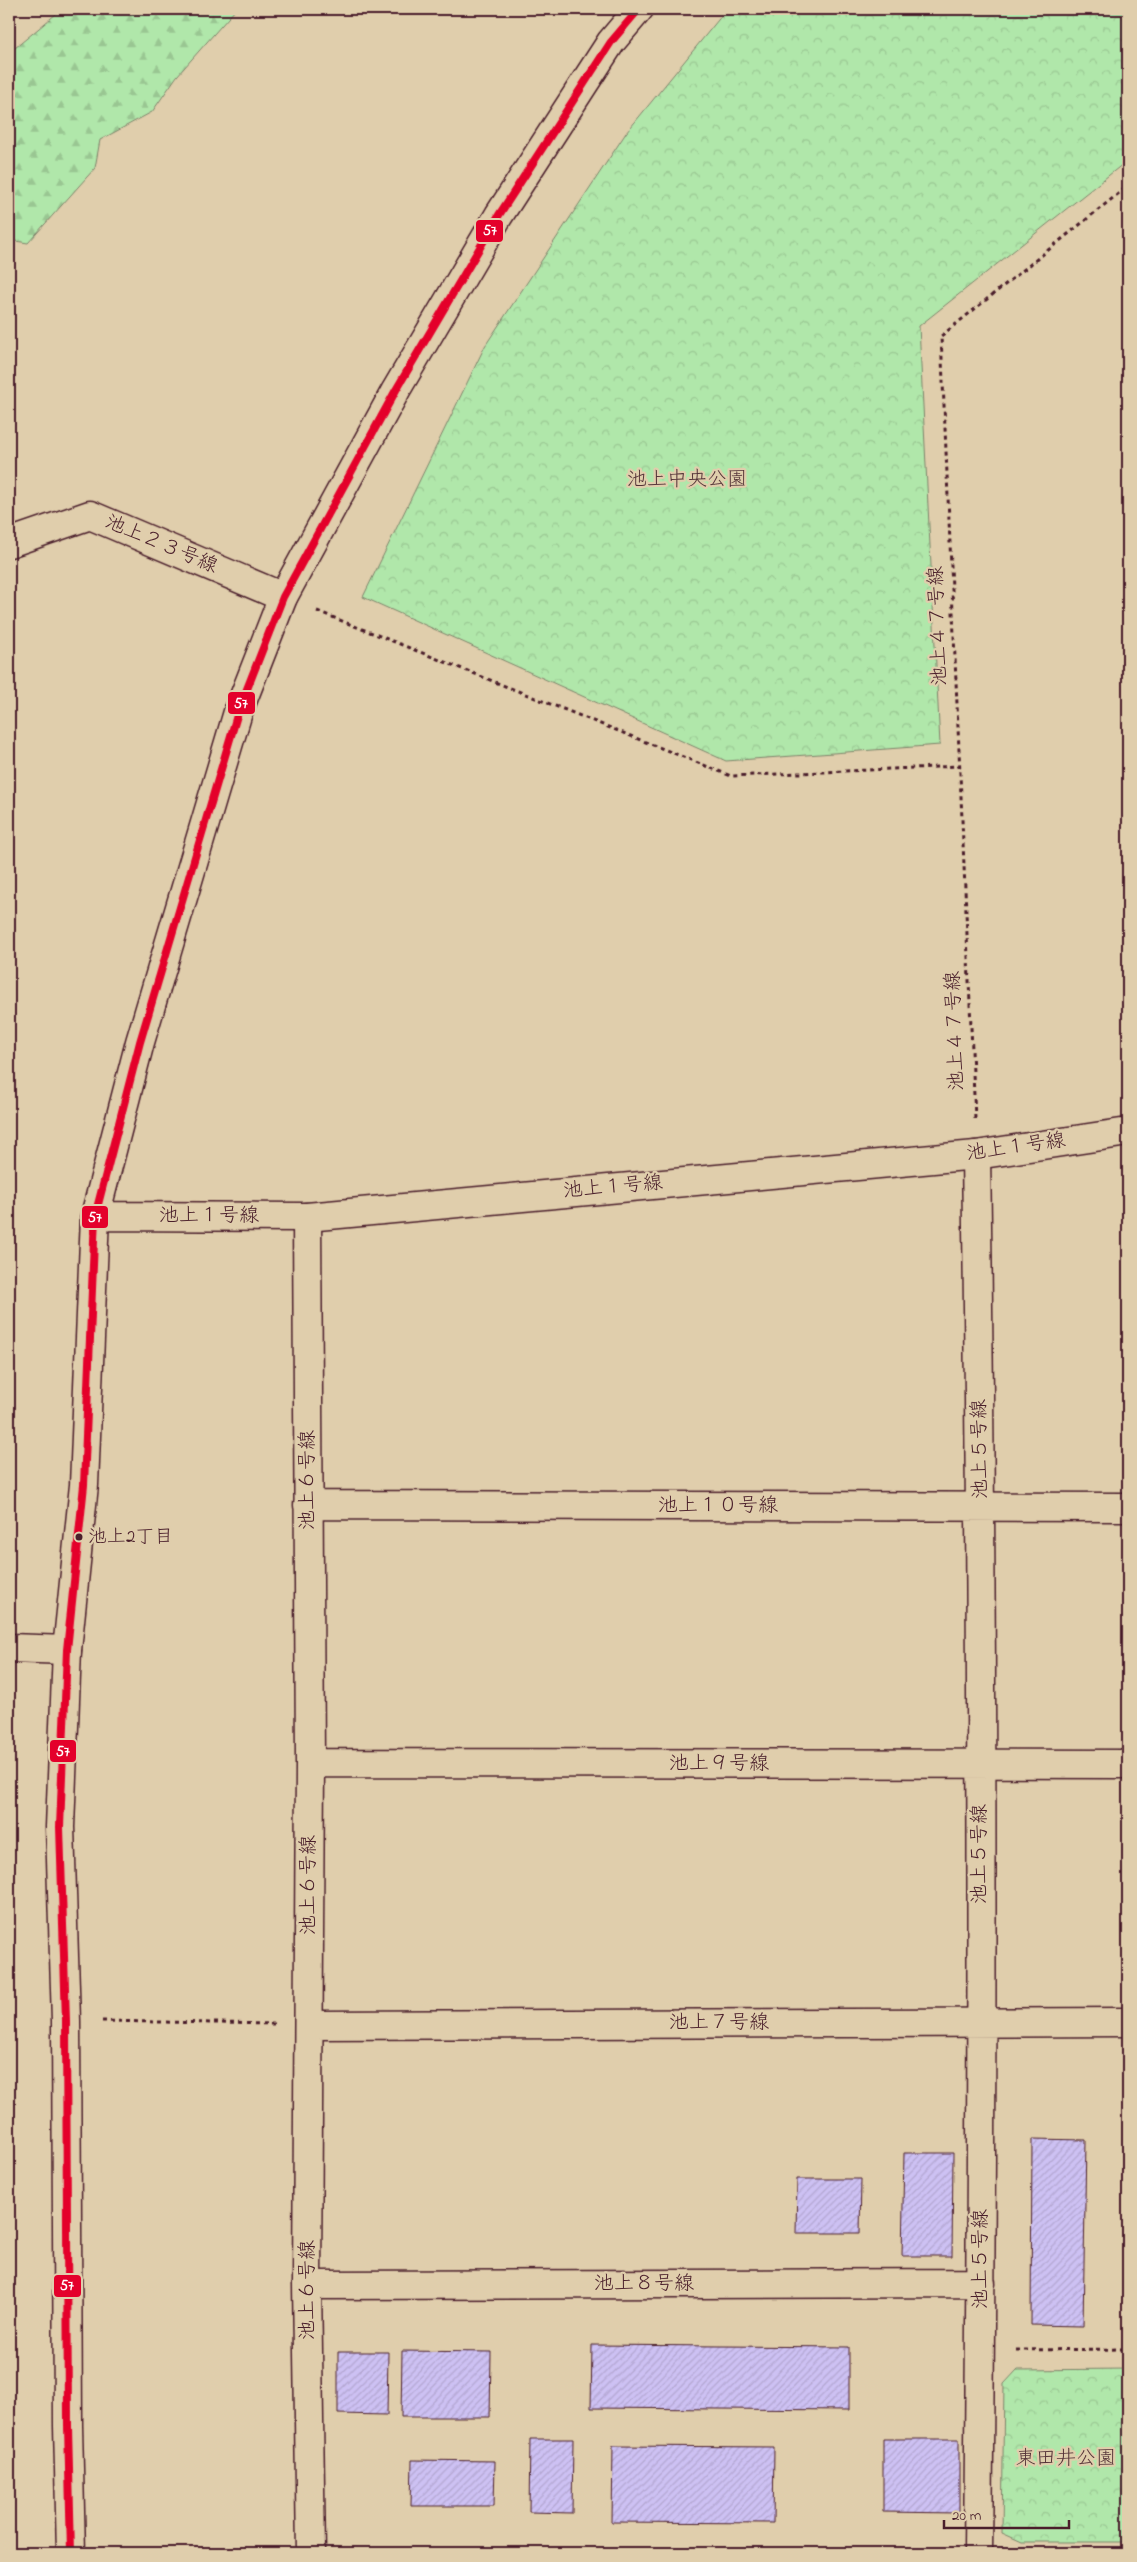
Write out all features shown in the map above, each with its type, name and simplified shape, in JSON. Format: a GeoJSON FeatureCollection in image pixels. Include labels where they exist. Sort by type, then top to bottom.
{"type":"FeatureCollection","features":[{"type":"Feature","properties":{"kind":"street"},"geometry":{"type":"LineString","coordinates":[[71,2553],[68,2426],[66,2020],[60,1827],[67,1650],[84,1484],[96,1216],[140,1042],[238,712],[283,598],[396,390],[499,214],[611,42],[639,9]]}},
{"type":"Feature","properties":{"kind":"street","name":"池上２３号線"},"geometry":{"type":"LineString","coordinates":[[9,543],[90,515],[283,598]]}},
{"type":"Feature","properties":{"kind":"street","name":"池上１号線"},"geometry":{"type":"LineString","coordinates":[[96,1216],[307,1217],[976,1155],[1128,1132]]}},
{"type":"Feature","properties":{"kind":"street","name":"池上５号線"},"geometry":{"type":"LineString","coordinates":[[976,1155],[982,1507],[980,1764],[981,2283],[978,2553]]}},
{"type":"Feature","properties":{"kind":"street","name":"池上６号線"},"geometry":{"type":"LineString","coordinates":[[307,1217],[310,1763],[307,2285],[311,2553]]}},
{"type":"Feature","properties":{"kind":"street","name":"池上１０号線"},"geometry":{"type":"LineString","coordinates":[[308,1505],[1128,1507]]}},
{"type":"Feature","properties":{"kind":"street"},"geometry":{"type":"LineString","coordinates":[[9,1648],[67,1650]]}},
{"type":"Feature","properties":{"kind":"street","name":"池上９号線"},"geometry":{"type":"LineString","coordinates":[[310,1763],[1128,1764]]}},
{"type":"Feature","properties":{"kind":"street","name":"池上７号線"},"geometry":{"type":"LineString","coordinates":[[309,2025],[981,2021],[1128,2022]]}},
{"type":"Feature","properties":{"kind":"street","name":"池上８号線"},"geometry":{"type":"LineString","coordinates":[[307,2285],[981,2283]]}},
{"type":"Feature","properties":{"kind":"path","name":"池上４７号線"},"geometry":{"type":"LineString","coordinates":[[976,1155],[941,336],[1128,186]]}},
{"type":"Feature","properties":{"kind":"path"},"geometry":{"type":"LineString","coordinates":[[283,598],[731,776],[960,766]]}},
{"type":"Feature","properties":{"kind":"path"},"geometry":{"type":"LineString","coordinates":[[66,2020],[309,2025]]}},
{"type":"Feature","properties":{"kind":"path"},"geometry":{"type":"LineString","coordinates":[[980,2350],[1128,2349]]}},
{"type":"Feature","properties":{"kind":"green space"},"geometry":{"type":"Polygon","coordinates":[[[62,9],[236,9],[177,76],[152,112],[100,140],[95,168],[28,243],[9,240],[9,53],[62,9]]]}},
{"type":"Feature","properties":{"kind":"green space","name":"池上中央公園"},"geometry":{"type":"Polygon","coordinates":[[[727,9],[1128,9],[1128,160],[919,326],[940,745],[726,761],[363,597],[485,346],[626,133],[727,9]]]}},
{"type":"Feature","properties":{"kind":"green space","name":"東田井公園"},"geometry":{"type":"Polygon","coordinates":[[[1128,2369],[1128,2542],[1022,2542],[1002,2533],[1004,2384],[1017,2370],[1128,2369]]]}},
{"type":"Feature","properties":{"kind":"building"},"geometry":{"type":"Polygon","coordinates":[[[1032,2139],[1086,2140],[1083,2326],[1031,2325],[1032,2139]]]}},
{"type":"Feature","properties":{"kind":"building"},"geometry":{"type":"Polygon","coordinates":[[[904,2153],[953,2153],[952,2256],[902,2256],[904,2153]]]}},
{"type":"Feature","properties":{"kind":"building"},"geometry":{"type":"Polygon","coordinates":[[[797,2179],[861,2179],[860,2233],[796,2233],[797,2179]]]}},
{"type":"Feature","properties":{"kind":"building"},"geometry":{"type":"Polygon","coordinates":[[[592,2345],[849,2347],[849,2410],[591,2408],[592,2345]]]}},
{"type":"Feature","properties":{"kind":"building"},"geometry":{"type":"Polygon","coordinates":[[[402,2351],[491,2352],[490,2417],[401,2417],[402,2351]]]}},
{"type":"Feature","properties":{"kind":"building"},"geometry":{"type":"Polygon","coordinates":[[[338,2352],[388,2352],[387,2415],[338,2414],[338,2352]]]}},
{"type":"Feature","properties":{"kind":"building"},"geometry":{"type":"Polygon","coordinates":[[[530,2439],[573,2439],[572,2513],[529,2512],[530,2439]]]}},
{"type":"Feature","properties":{"kind":"building"},"geometry":{"type":"Polygon","coordinates":[[[883,2439],[959,2439],[959,2513],[883,2512],[883,2439]]]}},
{"type":"Feature","properties":{"kind":"building"},"geometry":{"type":"Polygon","coordinates":[[[613,2446],[774,2447],[773,2523],[612,2522],[613,2446]]]}},
{"type":"Feature","properties":{"kind":"building"},"geometry":{"type":"Polygon","coordinates":[[[412,2460],[495,2461],[494,2506],[411,2506],[412,2460]]]}},
{"type":"Feature","properties":{"kind":"transit line","name":"57"},"geometry":{"type":"LineString","coordinates":[[71,2553],[68,2426],[66,2021],[60,1827],[67,1650],[84,1485],[95,1216],[140,1042],[238,712],[283,597],[396,390],[499,215],[611,42],[639,9]]}},
{"type":"Feature","properties":{"kind":"place","name":"池上2丁目"},"geometry":{"type":"Point","coordinates":[79,1537]}}]}
